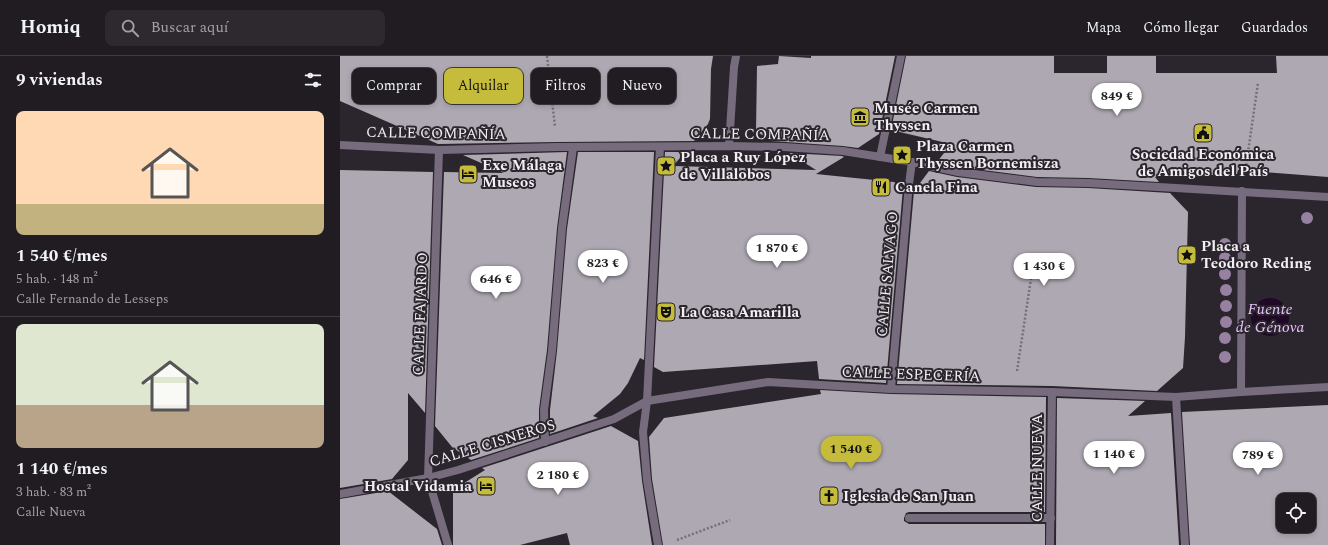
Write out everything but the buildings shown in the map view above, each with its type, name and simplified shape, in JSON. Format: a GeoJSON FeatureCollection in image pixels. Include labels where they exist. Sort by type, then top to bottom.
{"type":"FeatureCollection","features":[{"type":"Feature","properties":{"kind":"street"},"geometry":{"type":"LineString","coordinates":[[729,146],[736,56]]}},
{"type":"Feature","properties":{"kind":"street"},"geometry":{"type":"LineString","coordinates":[[880,157],[901,56]]}},
{"type":"Feature","properties":{"kind":"street","name":"CALLE COMPAÑÍA"},"geometry":{"type":"LineString","coordinates":[[340,145],[439,150],[557,147],[784,147],[843,151],[912,162],[958,172],[1037,182],[1088,183],[1328,197]]}},
{"type":"Feature","properties":{"kind":"street"},"geometry":{"type":"LineString","coordinates":[[658,545],[646,480],[643,432],[660,147]]}},
{"type":"Feature","properties":{"kind":"street"},"geometry":{"type":"LineString","coordinates":[[545,442],[544,410],[552,351],[562,228],[573,148]]}},
{"type":"Feature","properties":{"kind":"street","name":"CALLE FAJARDO"},"geometry":{"type":"LineString","coordinates":[[439,150],[428,478],[448,545]]}},
{"type":"Feature","properties":{"kind":"street","name":"CALLE SALVAGO"},"geometry":{"type":"LineString","coordinates":[[891,389],[912,162]]}},
{"type":"Feature","properties":{"kind":"street"},"geometry":{"type":"LineString","coordinates":[[1241,392],[1242,191]]}},
{"type":"Feature","properties":{"kind":"street","name":"CALLE ESPECERÍA"},"geometry":{"type":"LineString","coordinates":[[646,401],[768,382],[891,389],[1052,392],[1176,397],[1328,387]]}},
{"type":"Feature","properties":{"kind":"street","name":"CALLE NUEVA"},"geometry":{"type":"LineString","coordinates":[[1050,545],[1052,392]]}},
{"type":"Feature","properties":{"kind":"street"},"geometry":{"type":"LineString","coordinates":[[1176,397],[1185,545]]}},
{"type":"Feature","properties":{"kind":"street","name":"CALLE CISNEROS"},"geometry":{"type":"LineString","coordinates":[[340,494],[428,478],[614,420],[646,401]]}},
{"type":"Feature","properties":{"kind":"street"},"geometry":{"type":"LineString","coordinates":[[909,518],[1051,518]]}},
{"type":"Feature","properties":{"kind":"path"},"geometry":{"type":"LineString","coordinates":[[547,56],[557,147]]}},
{"type":"Feature","properties":{"kind":"path"},"geometry":{"type":"LineString","coordinates":[[1242,191],[1258,83]]}},
{"type":"Feature","properties":{"kind":"path"},"geometry":{"type":"LineString","coordinates":[[1017,369],[1034,259]]}},
{"type":"Feature","properties":{"kind":"path"},"geometry":{"type":"LineString","coordinates":[[671,542],[730,520]]}},
{"type":"Feature","properties":{"kind":"water","name":"Fuente de Génova"},"geometry":{"type":"Polygon","coordinates":[[[1266,298],[1274,298],[1284,303],[1288,310],[1288,324],[1284,331],[1274,336],[1266,336],[1256,331],[1254,328],[1251,321],[1251,313],[1256,303],[1259,301],[1266,298]]]}},
{"type":"Feature","properties":{"kind":"place","name":"Musée Carmen Thyssen"},"geometry":{"type":"Point","coordinates":[860,117]}},
{"type":"Feature","properties":{"kind":"place","name":"Sociedad Económica de Amigos del País"},"geometry":{"type":"Point","coordinates":[1203,133]}},
{"type":"Feature","properties":{"kind":"place","name":"Plaza Carmen Thyssen Bornemisza"},"geometry":{"type":"Point","coordinates":[902,155]}},
{"type":"Feature","properties":{"kind":"place","name":"Placa a Ruy López de Villalobos"},"geometry":{"type":"Point","coordinates":[666,166]}},
{"type":"Feature","properties":{"kind":"place","name":"Exe Málaga Museos"},"geometry":{"type":"Point","coordinates":[468,174]}},
{"type":"Feature","properties":{"kind":"place","name":"Canela Fina"},"geometry":{"type":"Point","coordinates":[881,187]}},
{"type":"Feature","properties":{"kind":"place","name":"Placa a Teodoro Reding"},"geometry":{"type":"Point","coordinates":[1187,255]}},
{"type":"Feature","properties":{"kind":"place","name":"La Casa Amarilla"},"geometry":{"type":"Point","coordinates":[666,312]}},
{"type":"Feature","properties":{"kind":"place","name":"Hostal Vidamia"},"geometry":{"type":"Point","coordinates":[486,486]}},
{"type":"Feature","properties":{"kind":"place","name":"Iglesia de San Juan"},"geometry":{"type":"Point","coordinates":[829,496]}}]}
